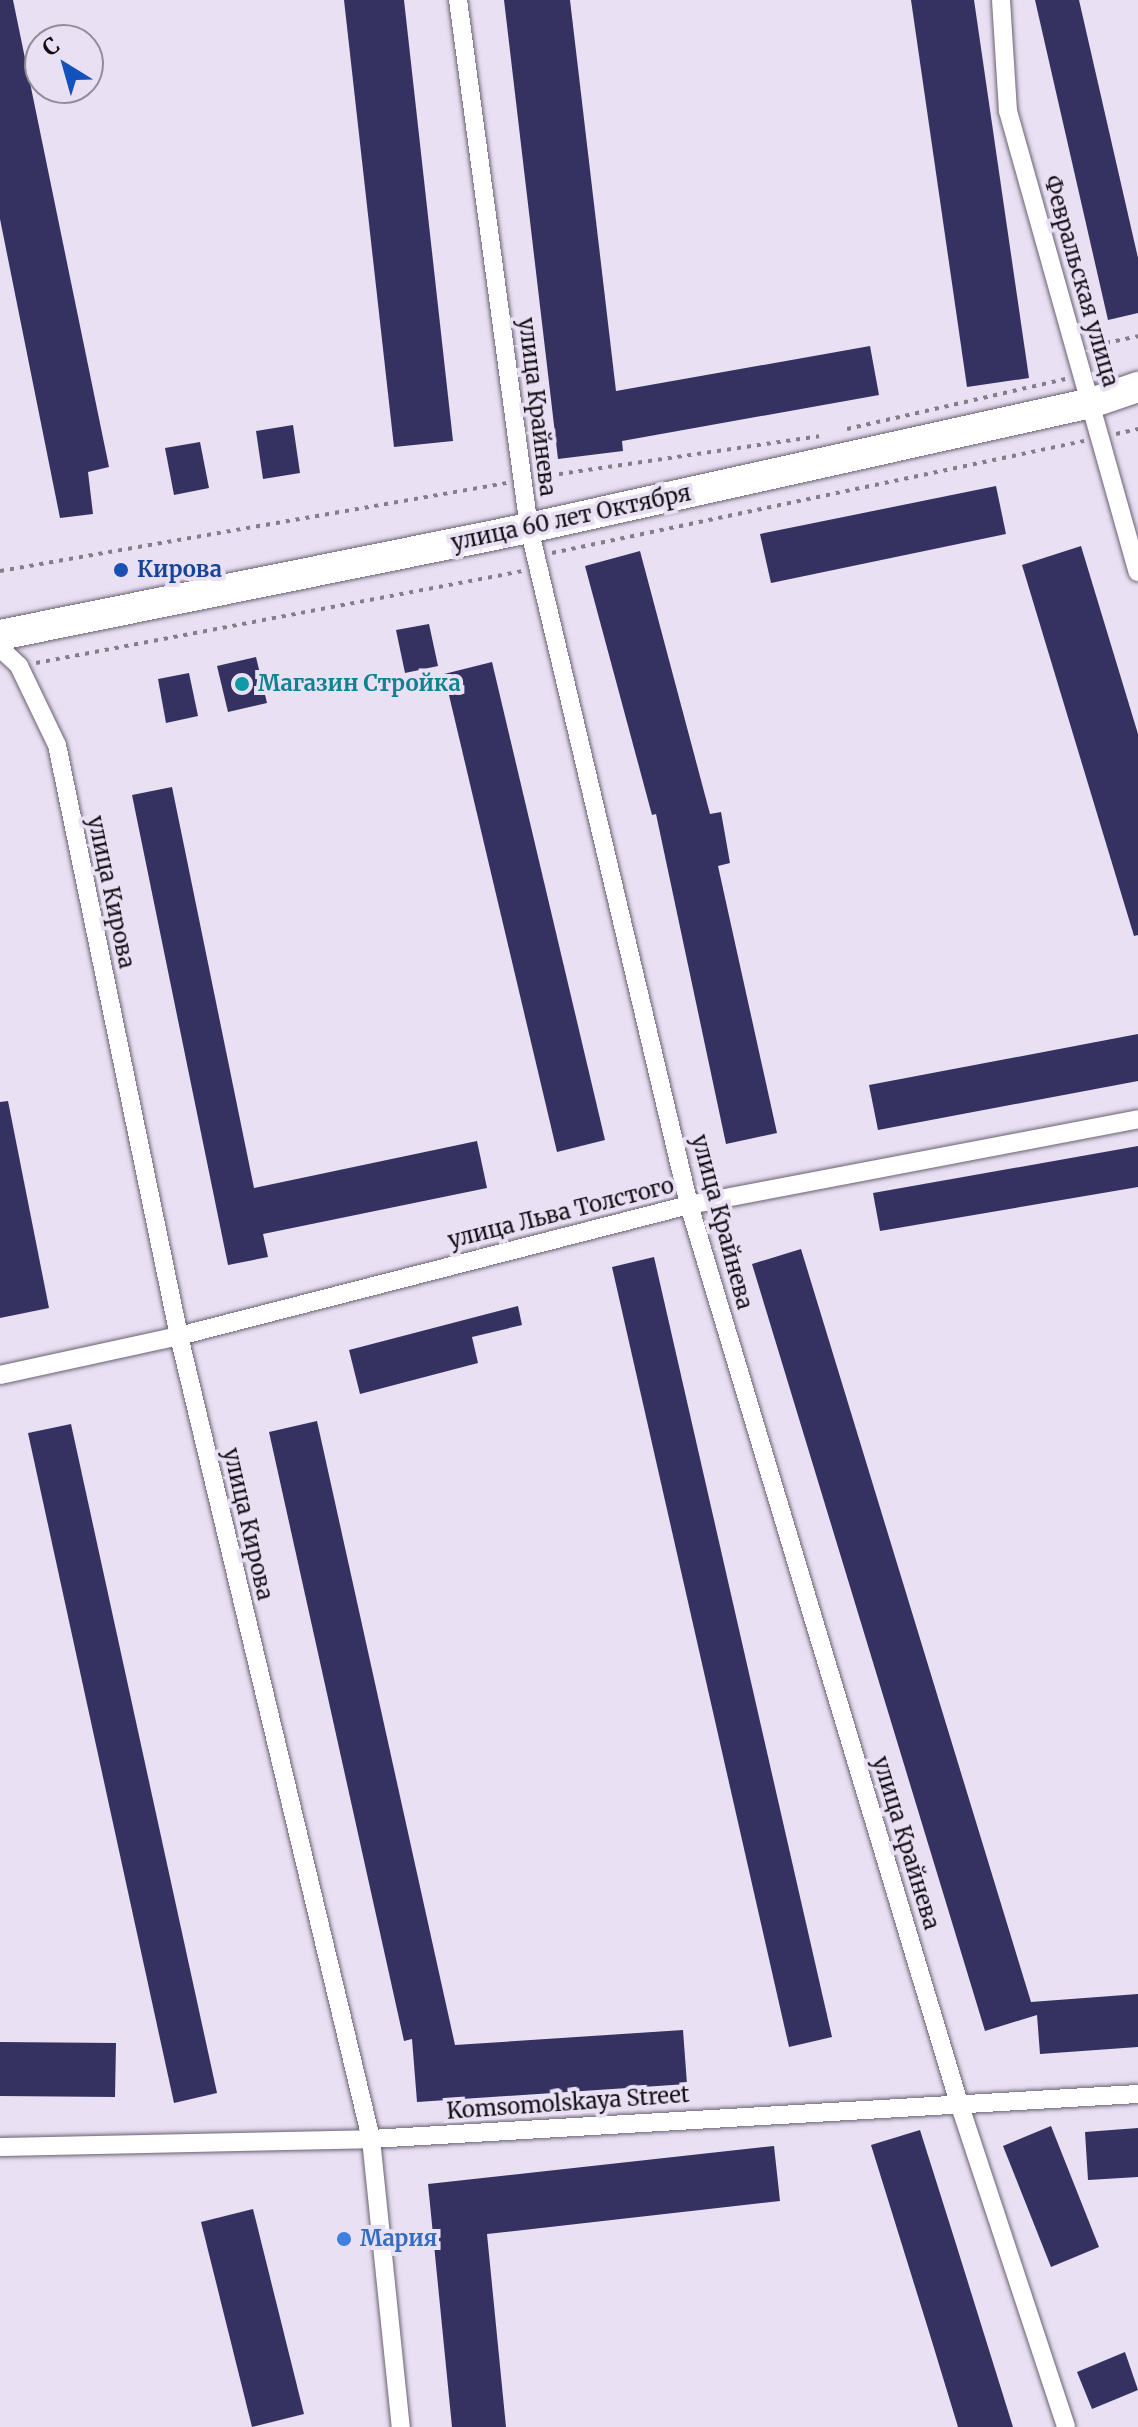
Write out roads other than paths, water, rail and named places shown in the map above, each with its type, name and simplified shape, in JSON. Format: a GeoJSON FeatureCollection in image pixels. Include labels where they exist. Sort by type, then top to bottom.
{"type":"FeatureCollection","features":[{"type":"Feature","properties":{"kind":"main road","name":"улица 60 лет Октября"},"geometry":{"type":"LineString","coordinates":[[0,635],[533,551],[1087,388],[1138,387]]}},
{"type":"Feature","properties":{"kind":"street","name":"улица Крайнева"},"geometry":{"type":"LineString","coordinates":[[458,0],[533,551],[689,1205],[959,2103],[1066,2427]]}},
{"type":"Feature","properties":{"kind":"street","name":"Февральская улица"},"geometry":{"type":"LineString","coordinates":[[1001,0],[1008,111],[1138,572]]}},
{"type":"Feature","properties":{"kind":"street","name":"улица Кирова"},"geometry":{"type":"LineString","coordinates":[[0,648],[19,666],[57,745],[179,1336],[371,2139],[401,2427]]}},
{"type":"Feature","properties":{"kind":"street","name":"улица Льва Толстого"},"geometry":{"type":"LineString","coordinates":[[0,1375],[179,1336],[689,1205],[1138,1119]]}},
{"type":"Feature","properties":{"kind":"street","name":"Komsomolskaya Street"},"geometry":{"type":"LineString","coordinates":[[0,2147],[371,2139],[1138,2094]]}},
{"type":"Feature","properties":{"kind":"place","name":"Кирова"},"geometry":{"type":"Point","coordinates":[121,570]}},
{"type":"Feature","properties":{"kind":"place","name":"Магазин Стройка"},"geometry":{"type":"Point","coordinates":[242,684]}},
{"type":"Feature","properties":{"kind":"place","name":"Мария"},"geometry":{"type":"Point","coordinates":[344,2239]}}]}
